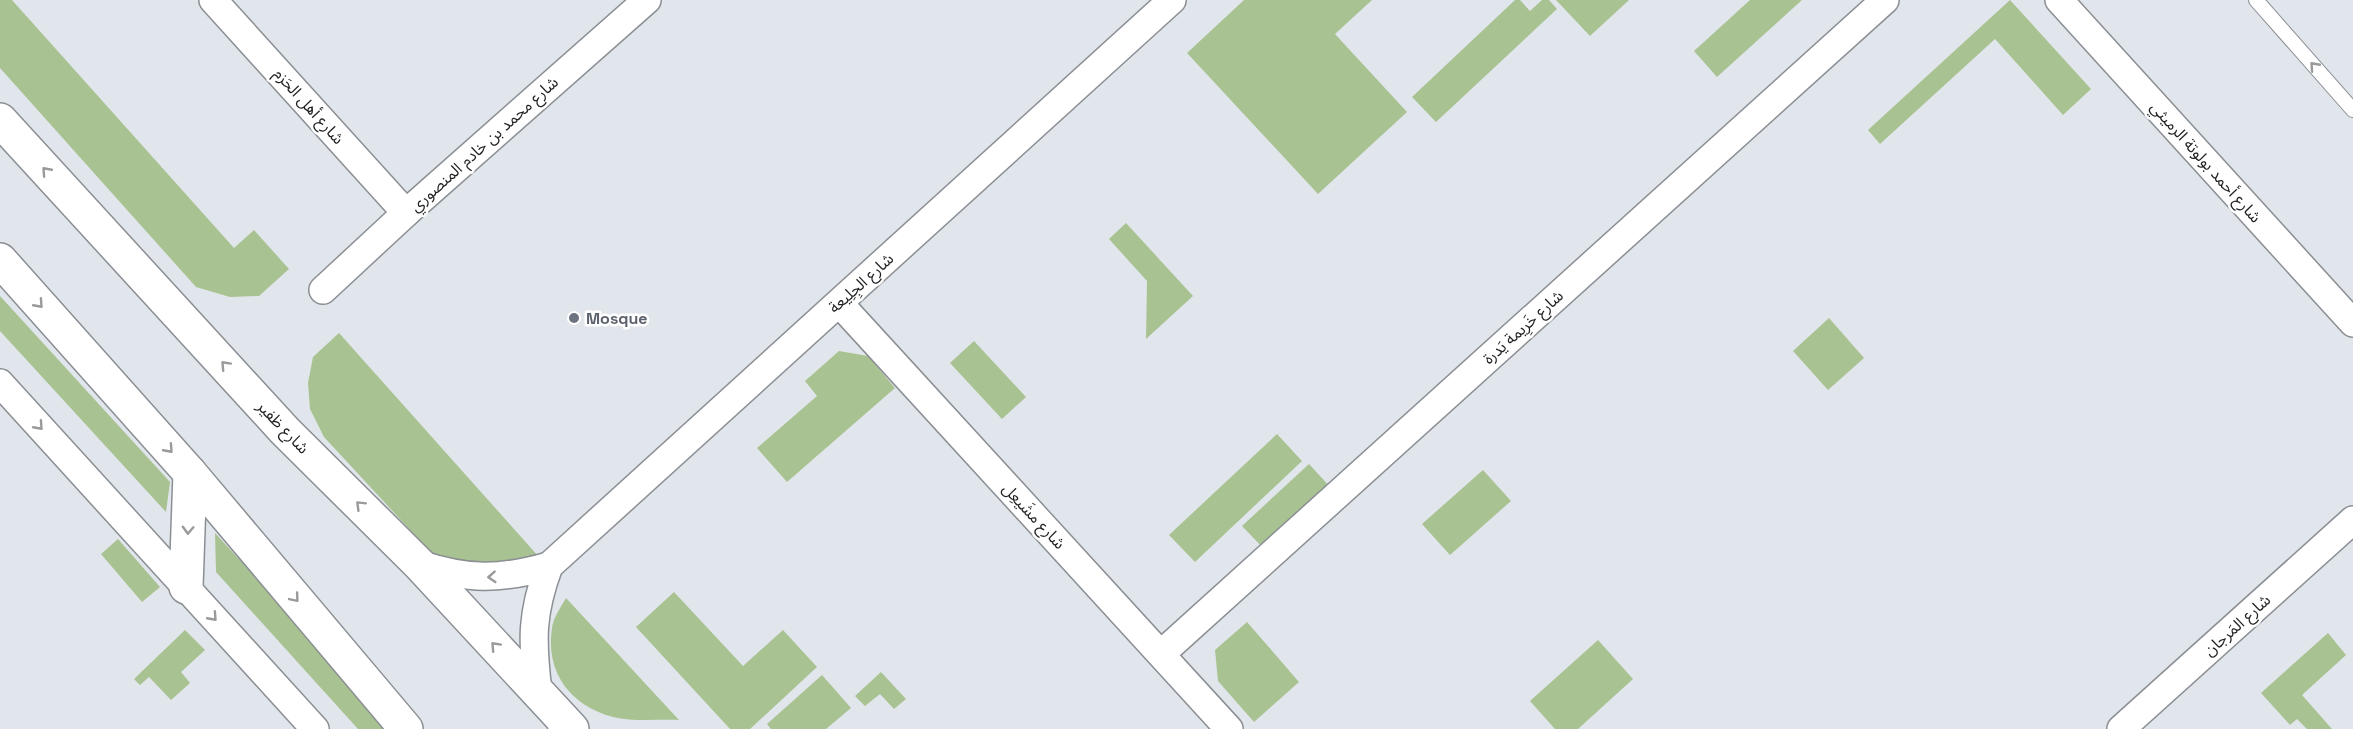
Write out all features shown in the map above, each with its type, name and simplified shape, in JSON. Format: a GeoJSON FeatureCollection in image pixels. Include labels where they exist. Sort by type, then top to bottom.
{"type":"FeatureCollection","features":[{"type":"Feature","properties":{"kind":"main road","name":"شارع ظفير"},"geometry":{"type":"LineString","coordinates":[[0,120],[285,431],[419,564],[567,726]]}},
{"type":"Feature","properties":{"kind":"main road"},"geometry":{"type":"LineString","coordinates":[[0,260],[190,473],[406,729]]}},
{"type":"Feature","properties":{"kind":"main road"},"geometry":{"type":"LineString","coordinates":[[186,587],[190,473]]}},
{"type":"Feature","properties":{"kind":"street","name":"شارع أهل الحَزم"},"geometry":{"type":"LineString","coordinates":[[213,0],[406,213]]}},
{"type":"Feature","properties":{"kind":"street","name":"شارع محمد بن خادم المنصوري"},"geometry":{"type":"LineString","coordinates":[[323,290],[406,213],[647,0]]}},
{"type":"Feature","properties":{"kind":"street","name":"شارع الجِلِيعة"},"geometry":{"type":"LineString","coordinates":[[419,564],[451,574],[484,578],[517,575],[549,566],[1172,0]]}},
{"type":"Feature","properties":{"kind":"street","name":"شارع خَرِيمة يَدرة"},"geometry":{"type":"LineString","coordinates":[[1161,654],[1885,0]]}},
{"type":"Feature","properties":{"kind":"street","name":"شارع أحمد بولوتة الرميثي"},"geometry":{"type":"LineString","coordinates":[[2059,0],[2353,323]]}},
{"type":"Feature","properties":{"kind":"street","name":"شارع مشَيعِل"},"geometry":{"type":"LineString","coordinates":[[839,303],[1229,729]]}},
{"type":"Feature","properties":{"kind":"street"},"geometry":{"type":"LineString","coordinates":[[0,383],[315,729]]}},
{"type":"Feature","properties":{"kind":"street","name":"شارع المَرجان"},"geometry":{"type":"LineString","coordinates":[[2121,729],[2353,520]]}},
{"type":"Feature","properties":{"kind":"street","name":"شارع الجِلِيعة"},"geometry":{"type":"LineString","coordinates":[[538,692],[533,627],[538,596],[549,566]]}},
{"type":"Feature","properties":{"kind":"lane"},"geometry":{"type":"LineString","coordinates":[[2256,0],[2353,110]]}},
{"type":"Feature","properties":{"kind":"green space"},"geometry":{"type":"Polygon","coordinates":[[[0,0],[12,0],[234,248],[254,230],[289,269],[259,296],[230,297],[196,287],[0,68],[0,0]]]}},
{"type":"Feature","properties":{"kind":"green space"},"geometry":{"type":"Polygon","coordinates":[[[1244,0],[1372,0],[1335,34],[1407,112],[1318,194],[1187,53],[1244,0]]]}},
{"type":"Feature","properties":{"kind":"green space"},"geometry":{"type":"Polygon","coordinates":[[[1515,0],[1520,0],[1530,11],[1542,0],[1549,0],[1557,9],[1436,122],[1412,97],[1515,0]]]}},
{"type":"Feature","properties":{"kind":"green space"},"geometry":{"type":"Polygon","coordinates":[[[1556,0],[1629,0],[1590,36],[1556,0]]]}},
{"type":"Feature","properties":{"kind":"green space"},"geometry":{"type":"Polygon","coordinates":[[[1750,0],[1802,0],[1717,77],[1694,51],[1750,0]]]}},
{"type":"Feature","properties":{"kind":"green space"},"geometry":{"type":"Polygon","coordinates":[[[2010,0],[2091,89],[2063,115],[1995,39],[1880,144],[1868,130],[2010,0]]]}},
{"type":"Feature","properties":{"kind":"green space"},"geometry":{"type":"Polygon","coordinates":[[[1126,223],[1193,296],[1146,339],[1147,281],[1109,239],[1126,223]]]}},
{"type":"Feature","properties":{"kind":"green space"},"geometry":{"type":"Polygon","coordinates":[[[0,296],[170,482],[166,512],[0,331],[0,296]]]}},
{"type":"Feature","properties":{"kind":"green space"},"geometry":{"type":"Polygon","coordinates":[[[1829,318],[1864,358],[1828,390],[1793,351],[1829,318]]]}},
{"type":"Feature","properties":{"kind":"green space"},"geometry":{"type":"Polygon","coordinates":[[[339,333],[539,557],[448,571],[324,437],[310,409],[308,383],[313,357],[339,333]]]}},
{"type":"Feature","properties":{"kind":"green space"},"geometry":{"type":"Polygon","coordinates":[[[974,341],[1026,397],[1002,419],[950,363],[974,341]]]}},
{"type":"Feature","properties":{"kind":"green space"},"geometry":{"type":"Polygon","coordinates":[[[839,351],[868,356],[895,388],[787,482],[757,448],[817,396],[805,381],[839,351]]]}},
{"type":"Feature","properties":{"kind":"green space"},"geometry":{"type":"Polygon","coordinates":[[[1277,434],[1302,461],[1195,562],[1169,535],[1277,434]]]}},
{"type":"Feature","properties":{"kind":"green space"},"geometry":{"type":"Polygon","coordinates":[[[1309,464],[1332,489],[1266,551],[1242,526],[1309,464]]]}},
{"type":"Feature","properties":{"kind":"green space"},"geometry":{"type":"Polygon","coordinates":[[[1483,470],[1511,501],[1450,555],[1422,524],[1483,470]]]}},
{"type":"Feature","properties":{"kind":"green space"},"geometry":{"type":"Polygon","coordinates":[[[215,533],[395,729],[358,729],[216,572],[215,533]]]}},
{"type":"Feature","properties":{"kind":"green space"},"geometry":{"type":"Polygon","coordinates":[[[118,539],[160,587],[142,602],[101,554],[118,539]]]}},
{"type":"Feature","properties":{"kind":"green space"},"geometry":{"type":"Polygon","coordinates":[[[674,592],[743,666],[783,630],[817,667],[750,729],[730,729],[636,627],[674,592]]]}},
{"type":"Feature","properties":{"kind":"green space"},"geometry":{"type":"Polygon","coordinates":[[[566,598],[679,720],[621,719],[598,712],[573,696],[557,673],[551,644],[554,620],[566,598]]]}},
{"type":"Feature","properties":{"kind":"green space"},"geometry":{"type":"Polygon","coordinates":[[[1247,622],[1299,682],[1254,722],[1218,681],[1215,650],[1247,622]]]}},
{"type":"Feature","properties":{"kind":"green space"},"geometry":{"type":"Polygon","coordinates":[[[185,630],[205,650],[181,672],[190,683],[171,700],[149,677],[140,685],[134,679],[185,630]]]}},
{"type":"Feature","properties":{"kind":"green space"},"geometry":{"type":"Polygon","coordinates":[[[2328,633],[2346,655],[2302,695],[2332,729],[2307,729],[2297,719],[2290,725],[2261,693],[2328,633]]]}},
{"type":"Feature","properties":{"kind":"green space"},"geometry":{"type":"Polygon","coordinates":[[[1598,640],[1633,679],[1578,729],[1555,729],[1530,701],[1598,640]]]}},
{"type":"Feature","properties":{"kind":"green space"},"geometry":{"type":"Polygon","coordinates":[[[881,672],[906,699],[894,709],[880,694],[865,706],[855,696],[881,672]]]}},
{"type":"Feature","properties":{"kind":"green space"},"geometry":{"type":"Polygon","coordinates":[[[822,675],[851,708],[826,729],[771,729],[767,724],[822,675]]]}},
{"type":"Feature","properties":{"kind":"place","name":"Mosque"},"geometry":{"type":"Point","coordinates":[574,318]}}]}
